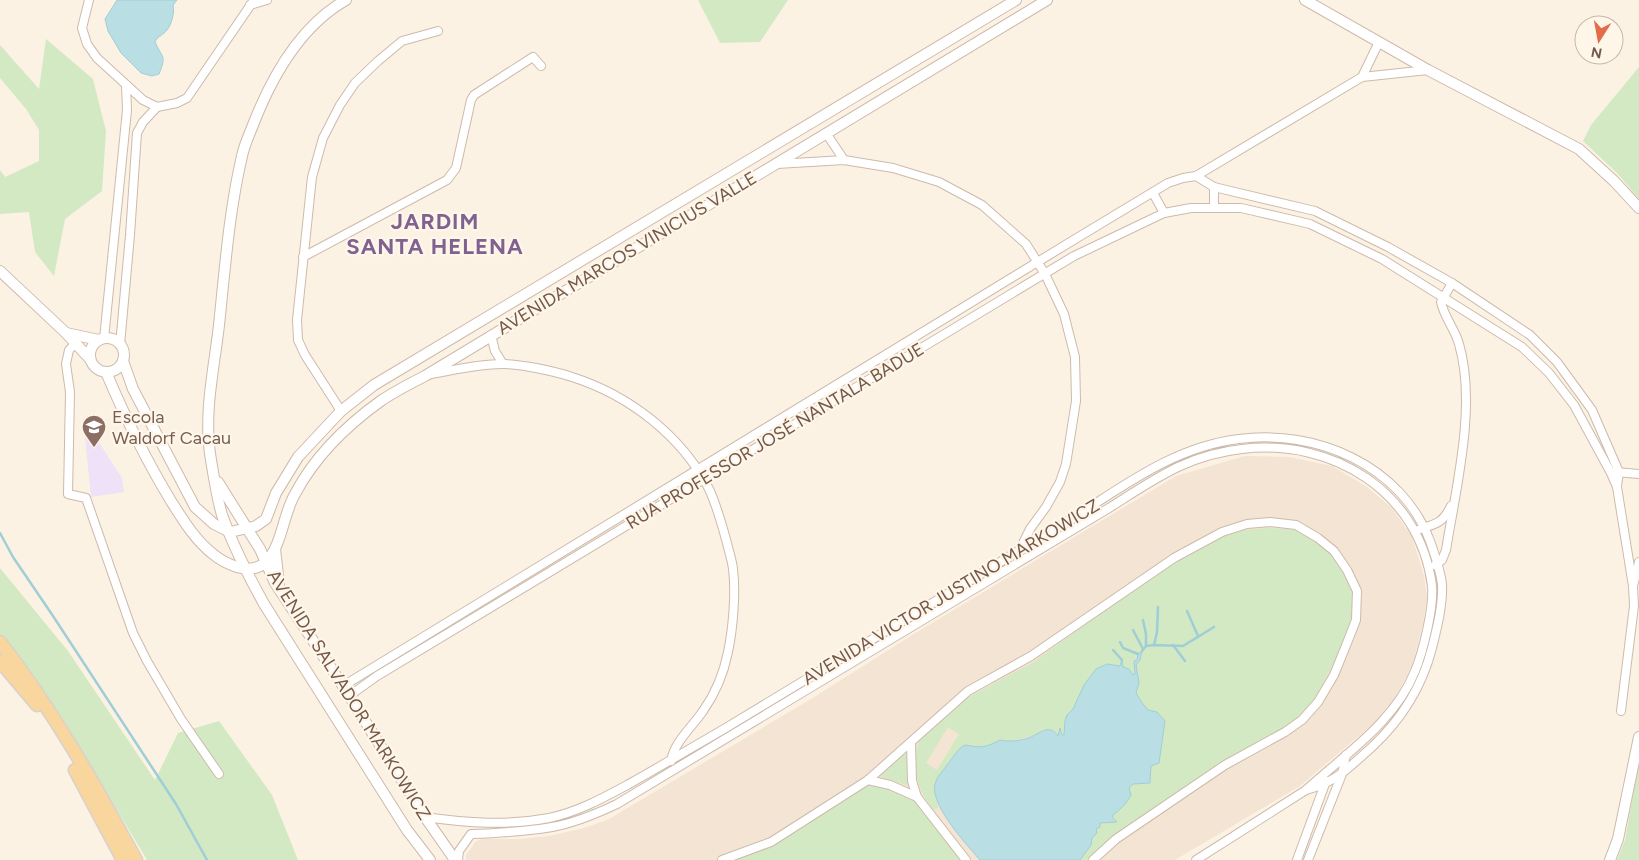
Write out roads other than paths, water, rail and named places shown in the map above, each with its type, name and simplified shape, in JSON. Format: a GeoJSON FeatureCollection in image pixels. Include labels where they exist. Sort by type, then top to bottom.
{"type":"FeatureCollection","features":[{"type":"Feature","properties":{"kind":"main road"},"geometry":{"type":"LineString","coordinates":[[0,642],[45,704],[136,860]]}},
{"type":"Feature","properties":{"kind":"main road"},"geometry":{"type":"LineString","coordinates":[[0,661],[38,706],[123,860]]}},
{"type":"Feature","properties":{"kind":"street"},"geometry":{"type":"LineString","coordinates":[[89,0],[82,28],[88,44],[97,58],[126,85],[143,100],[157,107],[177,104],[187,98],[252,3],[267,0]]}},
{"type":"Feature","properties":{"kind":"street","name":"AVENIDA SALVADOR MARKOWICZ"},"geometry":{"type":"LineString","coordinates":[[346,0],[333,8],[308,32],[282,64],[263,98],[242,154],[230,217],[209,395],[209,444],[222,513],[234,547],[245,570],[264,604],[407,830],[430,860]]}},
{"type":"Feature","properties":{"kind":"street","name":"AVENIDA MARCOS VINICIUS VALLE"},"geometry":{"type":"LineString","coordinates":[[247,530],[266,519],[276,493],[298,457],[341,411],[374,385],[1016,0]]}},
{"type":"Feature","properties":{"kind":"street","name":"AVENIDA MARCOS VINICIUS VALLE"},"geometry":{"type":"LineString","coordinates":[[265,562],[275,549],[294,494],[313,465],[344,431],[384,399],[1047,0]]}},
{"type":"Feature","properties":{"kind":"street"},"geometry":{"type":"LineString","coordinates":[[1305,0],[1428,70],[1579,149],[1614,181],[1639,208]]}},
{"type":"Feature","properties":{"kind":"street"},"geometry":{"type":"LineString","coordinates":[[341,411],[305,355],[298,340],[296,320],[312,177],[323,138],[340,105],[355,83],[402,41],[438,31]]}},
{"type":"Feature","properties":{"kind":"street"},"geometry":{"type":"LineString","coordinates":[[1362,77],[1379,42]]}},
{"type":"Feature","properties":{"kind":"street"},"geometry":{"type":"LineString","coordinates":[[302,256],[447,180],[456,168],[474,95],[532,57],[541,66]]}},
{"type":"Feature","properties":{"kind":"street"},"geometry":{"type":"LineString","coordinates":[[1362,77],[1428,70]]}},
{"type":"Feature","properties":{"kind":"street","name":"RUA PROFESSOR JOSÉ NANTALA BADUE"},"geometry":{"type":"LineString","coordinates":[[343,686],[1037,262],[1168,184],[1183,178],[1196,176],[1362,77]]}},
{"type":"Feature","properties":{"kind":"street"},"geometry":{"type":"LineString","coordinates":[[90,359],[91,349],[98,339],[115,232],[127,110],[126,85]]}},
{"type":"Feature","properties":{"kind":"street"},"geometry":{"type":"LineString","coordinates":[[157,107],[142,122],[137,133],[120,345],[124,356],[123,361],[133,389],[195,507],[214,524],[230,532],[247,530]]}},
{"type":"Feature","properties":{"kind":"street"},"geometry":{"type":"LineString","coordinates":[[826,133],[844,160]]}},
{"type":"Feature","properties":{"kind":"street"},"geometry":{"type":"LineString","coordinates":[[773,165],[844,160],[893,168],[939,182],[982,204],[1026,244],[1045,274],[1064,314],[1075,358],[1076,401],[1066,464],[1060,482],[1046,507],[1025,537],[1023,548],[1028,557]]}},
{"type":"Feature","properties":{"kind":"street"},"geometry":{"type":"LineString","coordinates":[[1196,176],[1214,186],[1314,211],[1388,247],[1452,283],[1530,335],[1557,362],[1592,410],[1615,472],[1633,586],[1634,606],[1621,711]]}},
{"type":"Feature","properties":{"kind":"street"},"geometry":{"type":"LineString","coordinates":[[1214,186],[1214,208]]}},
{"type":"Feature","properties":{"kind":"street"},"geometry":{"type":"LineString","coordinates":[[1153,193],[1164,213]]}},
{"type":"Feature","properties":{"kind":"street","name":"RUA PROFESSOR JOSÉ NANTALA BADUE"},"geometry":{"type":"LineString","coordinates":[[349,696],[377,676],[1074,256],[1164,213],[1191,208],[1241,208],[1310,224],[1382,259],[1522,347],[1549,373],[1574,405],[1615,472]]}},
{"type":"Feature","properties":{"kind":"street"},"geometry":{"type":"LineString","coordinates":[[115,232],[130,234]]}},
{"type":"Feature","properties":{"kind":"street"},"geometry":{"type":"LineString","coordinates":[[0,271],[76,343],[96,368],[106,372],[116,370],[123,361]]}},
{"type":"Feature","properties":{"kind":"street"},"geometry":{"type":"LineString","coordinates":[[1428,567],[1438,564],[1446,550],[1466,419],[1465,377],[1459,343],[1441,302],[1452,283]]}},
{"type":"Feature","properties":{"kind":"street"},"geometry":{"type":"LineString","coordinates":[[66,333],[116,341],[120,345]]}},
{"type":"Feature","properties":{"kind":"street"},"geometry":{"type":"LineString","coordinates":[[491,336],[495,351],[503,364]]}},
{"type":"Feature","properties":{"kind":"street"},"geometry":{"type":"LineString","coordinates":[[98,339],[76,343],[69,350],[66,364],[70,392],[68,494],[86,498],[133,633],[181,719],[219,774]]}},
{"type":"Feature","properties":{"kind":"street"},"geometry":{"type":"LineString","coordinates":[[425,376],[503,364],[556,372],[595,384],[641,411],[670,436],[703,479],[714,501],[733,569],[733,605],[729,642],[721,674],[705,708],[676,748],[671,761],[675,769]]}},
{"type":"Feature","properties":{"kind":"street"},"geometry":{"type":"LineString","coordinates":[[106,372],[149,465],[190,531],[213,554],[227,563],[245,570],[257,568],[265,562]]}},
{"type":"Feature","properties":{"kind":"street"},"geometry":{"type":"LineString","coordinates":[[374,385],[384,399]]}},
{"type":"Feature","properties":{"kind":"street","name":"AVENIDA VICTOR JUSTINO MARKOWICZ"},"geometry":{"type":"LineString","coordinates":[[425,817],[466,823],[507,823],[550,818],[588,806],[671,761],[1174,456],[1217,442],[1253,437],[1306,442],[1344,453],[1381,475],[1412,507],[1425,527],[1438,564],[1442,585],[1440,615],[1427,668],[1408,706],[1385,735],[1342,774]]}},
{"type":"Feature","properties":{"kind":"street","name":"AVENIDA VICTOR JUSTINO MARKOWICZ"},"geometry":{"type":"LineString","coordinates":[[471,834],[518,832],[553,827],[594,815],[617,804],[1166,472],[1192,460],[1234,450],[1257,448],[1292,450],[1318,455],[1339,462],[1375,483],[1404,513],[1414,531],[1428,567],[1432,586],[1430,609],[1422,650],[1415,672],[1405,689],[1382,722],[1306,790]]}},
{"type":"Feature","properties":{"kind":"street"},"geometry":{"type":"LineString","coordinates":[[1615,472],[1639,474]]}},
{"type":"Feature","properties":{"kind":"street","name":"AVENIDA SALVADOR MARKOWICZ"},"geometry":{"type":"LineString","coordinates":[[214,477],[260,549],[283,596],[343,686],[425,817],[456,860]]}},
{"type":"Feature","properties":{"kind":"street"},"geometry":{"type":"LineString","coordinates":[[1414,531],[1442,521],[1455,498]]}},
{"type":"Feature","properties":{"kind":"street"},"geometry":{"type":"LineString","coordinates":[[722,860],[771,842],[868,780],[968,691],[1031,656],[1174,558],[1222,532],[1247,524],[1270,522],[1296,526],[1318,538],[1334,551],[1347,570],[1357,591],[1356,620],[1334,675],[1318,702],[1302,720],[1285,732],[1224,765],[1116,839],[1093,860]]}},
{"type":"Feature","properties":{"kind":"street"},"geometry":{"type":"LineString","coordinates":[[275,549],[277,577],[283,596]]}},
{"type":"Feature","properties":{"kind":"street"},"geometry":{"type":"LineString","coordinates":[[1633,586],[1639,562]]}},
{"type":"Feature","properties":{"kind":"street"},"geometry":{"type":"LineString","coordinates":[[300,659],[306,647],[309,646],[317,649]]}},
{"type":"Feature","properties":{"kind":"street"},"geometry":{"type":"LineString","coordinates":[[1610,860],[1618,839],[1639,737]]}},
{"type":"Feature","properties":{"kind":"street"},"geometry":{"type":"LineString","coordinates":[[911,743],[912,781],[917,797],[966,860]]}},
{"type":"Feature","properties":{"kind":"street"},"geometry":{"type":"LineString","coordinates":[[1308,860],[1342,774],[1346,754]]}},
{"type":"Feature","properties":{"kind":"street"},"geometry":{"type":"LineString","coordinates":[[1297,860],[1325,784],[1328,769]]}},
{"type":"Feature","properties":{"kind":"street"},"geometry":{"type":"LineString","coordinates":[[1196,860],[1306,790],[1325,784],[1342,774]]}},
{"type":"Feature","properties":{"kind":"street"},"geometry":{"type":"LineString","coordinates":[[868,780],[890,785],[917,797]]}},
{"type":"Feature","properties":{"kind":"street"},"geometry":{"type":"LineString","coordinates":[[456,860],[459,851],[471,834],[466,823]]}},
{"type":"Feature","properties":{"kind":"water"},"geometry":{"type":"Polygon","coordinates":[[[117,0],[177,0],[173,5],[173,16],[169,28],[155,42],[163,60],[159,74],[152,76],[141,73],[121,53],[108,31],[105,19],[117,0]]]}},
{"type":"Feature","properties":{"kind":"water"},"geometry":{"type":"Polygon","coordinates":[[[1142,651],[1140,660],[1136,665],[1139,683],[1136,693],[1148,710],[1157,712],[1165,721],[1159,763],[1151,766],[1150,783],[1133,784],[1129,788],[1131,795],[1124,806],[1113,815],[1117,822],[1100,823],[1100,827],[1096,829],[1097,833],[1092,838],[1091,845],[1080,860],[980,860],[949,822],[942,811],[934,790],[936,781],[955,754],[965,745],[983,747],[1000,740],[1020,740],[1031,737],[1045,730],[1052,730],[1058,736],[1060,728],[1062,735],[1064,735],[1067,715],[1073,709],[1084,685],[1096,669],[1107,664],[1120,666],[1122,659],[1123,667],[1129,669],[1133,675],[1135,674],[1134,661],[1137,660],[1138,654],[1142,651]]]}},
{"type":"Feature","properties":{"kind":"waterway"},"geometry":{"type":"LineString","coordinates":[[0,533],[13,557],[176,804],[207,860]]}},
{"type":"Feature","properties":{"kind":"waterway"},"geometry":{"type":"LineString","coordinates":[[1154,645],[1157,632],[1158,607]]}},
{"type":"Feature","properties":{"kind":"waterway"},"geometry":{"type":"LineString","coordinates":[[1187,611],[1198,636]]}},
{"type":"Feature","properties":{"kind":"waterway"},"geometry":{"type":"LineString","coordinates":[[1143,620],[1146,646]]}},
{"type":"Feature","properties":{"kind":"waterway"},"geometry":{"type":"LineString","coordinates":[[1142,651],[1146,646],[1154,645],[1183,646],[1214,627]]}},
{"type":"Feature","properties":{"kind":"waterway"},"geometry":{"type":"LineString","coordinates":[[1133,630],[1143,649]]}},
{"type":"Feature","properties":{"kind":"waterway"},"geometry":{"type":"LineString","coordinates":[[1120,642],[1123,648],[1138,654]]}},
{"type":"Feature","properties":{"kind":"waterway"},"geometry":{"type":"LineString","coordinates":[[1173,645],[1185,661]]}},
{"type":"Feature","properties":{"kind":"waterway"},"geometry":{"type":"LineString","coordinates":[[1113,650],[1122,660]]}},
{"type":"Feature","properties":{"kind":"place","name":"Escola Waldorf Cacau"},"geometry":{"type":"Point","coordinates":[94,448]}},
{"type":"Feature","properties":{"kind":"district","name":"JARDIM SANTA HELENA"},"geometry":{"type":"Point","coordinates":[435,234]}}]}
